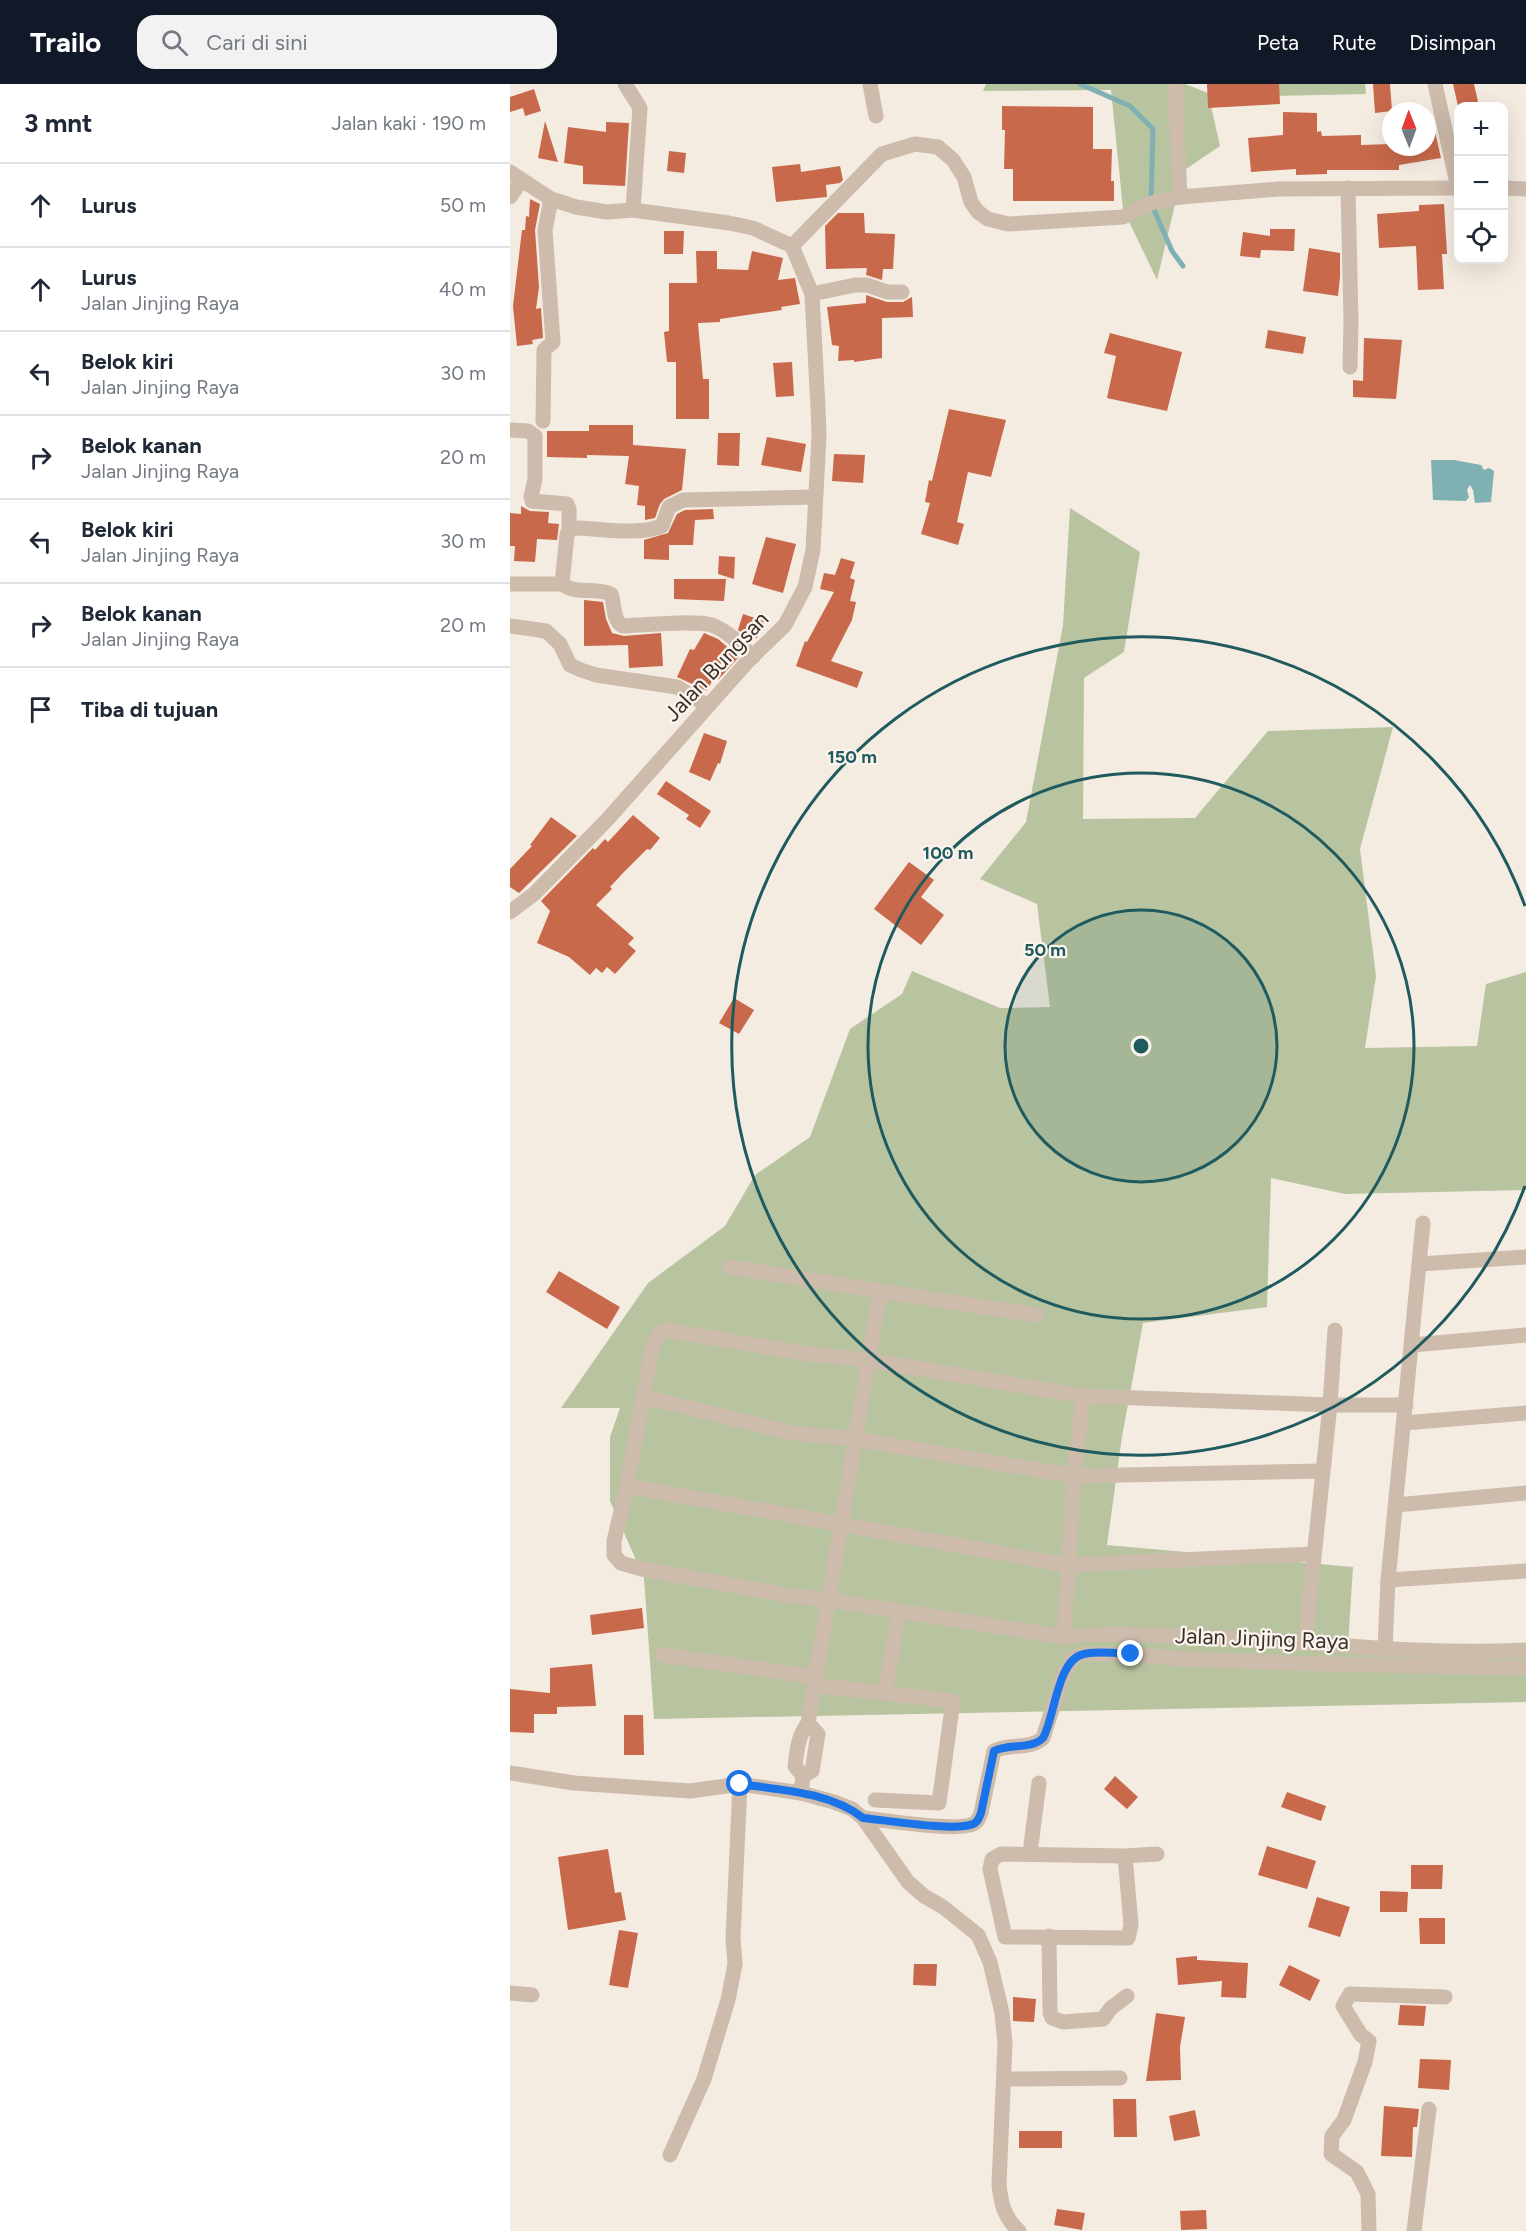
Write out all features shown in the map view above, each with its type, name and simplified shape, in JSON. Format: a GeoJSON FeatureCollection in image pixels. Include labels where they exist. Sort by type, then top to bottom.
{"type":"FeatureCollection","features":[{"type":"Feature","properties":{"kind":"street"},"geometry":{"type":"LineString","coordinates":[[625,84],[640,108],[633,210]]}},
{"type":"Feature","properties":{"kind":"street"},"geometry":{"type":"LineString","coordinates":[[870,84],[876,116]]}},
{"type":"Feature","properties":{"kind":"street"},"geometry":{"type":"LineString","coordinates":[[1175,84],[1175,126],[1180,197]]}},
{"type":"Feature","properties":{"kind":"street"},"geometry":{"type":"LineString","coordinates":[[1435,84],[1454,170]]}},
{"type":"Feature","properties":{"kind":"street"},"geometry":{"type":"LineString","coordinates":[[510,197],[516,176],[551,199],[576,207],[607,212],[633,210],[753,228],[792,246],[882,154],[915,144],[938,147],[953,160],[964,177],[971,202],[988,219],[1008,224],[1123,217],[1151,203],[1180,197],[1279,189],[1454,188]]}},
{"type":"Feature","properties":{"kind":"street"},"geometry":{"type":"LineString","coordinates":[[1348,188],[1350,367]]}},
{"type":"Feature","properties":{"kind":"street"},"geometry":{"type":"LineString","coordinates":[[1508,188],[1526,189]]}},
{"type":"Feature","properties":{"kind":"street"},"geometry":{"type":"LineString","coordinates":[[543,421],[544,350],[552,342],[545,230],[551,199]]}},
{"type":"Feature","properties":{"kind":"street","name":"Jalan Bungsan"},"geometry":{"type":"LineString","coordinates":[[510,912],[534,894],[606,821],[708,706],[785,625],[805,587],[813,550],[819,436],[812,294],[792,246]]}},
{"type":"Feature","properties":{"kind":"street"},"geometry":{"type":"LineString","coordinates":[[812,294],[855,285],[867,285],[886,292],[902,292]]}},
{"type":"Feature","properties":{"kind":"street"},"geometry":{"type":"LineString","coordinates":[[510,430],[528,430],[535,436],[535,479],[532,501],[567,504],[569,509],[569,530],[562,584]]}},
{"type":"Feature","properties":{"kind":"street"},"geometry":{"type":"LineString","coordinates":[[569,530],[657,528],[662,526],[669,507],[683,500],[815,497]]}},
{"type":"Feature","properties":{"kind":"street"},"geometry":{"type":"LineString","coordinates":[[510,584],[562,584],[570,589],[604,591],[611,594],[616,621],[623,626],[698,624],[712,626],[735,639],[753,657]]}},
{"type":"Feature","properties":{"kind":"street"},"geometry":{"type":"LineString","coordinates":[[510,626],[546,632],[560,644],[570,665],[582,670],[596,675],[677,687],[708,706]]}},
{"type":"Feature","properties":{"kind":"street"},"geometry":{"type":"LineString","coordinates":[[1385,1650],[1389,1580],[1423,1223]]}},
{"type":"Feature","properties":{"kind":"street"},"geometry":{"type":"LineString","coordinates":[[1419,1264],[1526,1257]]}},
{"type":"Feature","properties":{"kind":"street"},"geometry":{"type":"LineString","coordinates":[[730,1267],[1036,1314]]}},
{"type":"Feature","properties":{"kind":"street"},"geometry":{"type":"LineString","coordinates":[[801,1793],[803,1776],[812,1772],[818,1734],[808,1723],[880,1291]]}},
{"type":"Feature","properties":{"kind":"street"},"geometry":{"type":"LineString","coordinates":[[1406,1405],[1330,1405],[1083,1396],[868,1360],[809,1354],[665,1330],[658,1336],[652,1348],[613,1550],[621,1563],[642,1569],[786,1595],[1064,1637],[1127,1634],[1225,1637],[1385,1650],[1526,1650]]}},
{"type":"Feature","properties":{"kind":"street"},"geometry":{"type":"LineString","coordinates":[[1305,1643],[1330,1405],[1335,1330]]}},
{"type":"Feature","properties":{"kind":"street"},"geometry":{"type":"LineString","coordinates":[[1412,1345],[1526,1335]]}},
{"type":"Feature","properties":{"kind":"street"},"geometry":{"type":"LineString","coordinates":[[1064,1637],[1074,1476],[1083,1396]]}},
{"type":"Feature","properties":{"kind":"street"},"geometry":{"type":"LineString","coordinates":[[644,1397],[792,1433],[855,1439],[1074,1476],[1322,1471]]}},
{"type":"Feature","properties":{"kind":"street"},"geometry":{"type":"LineString","coordinates":[[1404,1423],[1526,1413]]}},
{"type":"Feature","properties":{"kind":"street"},"geometry":{"type":"LineString","coordinates":[[627,1486],[1068,1565],[1313,1554]]}},
{"type":"Feature","properties":{"kind":"street"},"geometry":{"type":"LineString","coordinates":[[1396,1505],[1526,1493]]}},
{"type":"Feature","properties":{"kind":"street"},"geometry":{"type":"LineString","coordinates":[[1389,1580],[1526,1571]]}},
{"type":"Feature","properties":{"kind":"street"},"geometry":{"type":"LineString","coordinates":[[885,1693],[899,1611]]}},
{"type":"Feature","properties":{"kind":"street","name":"Jalan Jinjing Raya"},"geometry":{"type":"LineString","coordinates":[[863,1818],[947,1826],[971,1825],[978,1821],[994,1751],[1001,1747],[1038,1743],[1043,1738],[1062,1678],[1073,1658],[1082,1654],[1131,1654],[1181,1659],[1323,1664],[1526,1668]]}},
{"type":"Feature","properties":{"kind":"street"},"geometry":{"type":"LineString","coordinates":[[663,1655],[885,1693],[953,1701],[939,1803],[875,1800]]}},
{"type":"Feature","properties":{"kind":"street"},"geometry":{"type":"LineString","coordinates":[[510,1773],[574,1784],[690,1791],[740,1784],[801,1793],[834,1802],[852,1809],[863,1818],[908,1882],[978,1935],[990,1962],[1002,2013],[1005,2044],[999,2184],[1006,2217],[1019,2231]]}},
{"type":"Feature","properties":{"kind":"street"},"geometry":{"type":"LineString","coordinates":[[1030,1853],[1039,1783]]}},
{"type":"Feature","properties":{"kind":"street"},"geometry":{"type":"LineString","coordinates":[[670,2155],[704,2079],[728,2000],[735,1964],[733,1938],[740,1784]]}},
{"type":"Feature","properties":{"kind":"street"},"geometry":{"type":"LineString","coordinates":[[1125,1856],[1131,1925],[1128,1938],[1005,1937],[990,1869],[992,1859],[1001,1854],[1125,1856],[1157,1854]]}},
{"type":"Feature","properties":{"kind":"street"},"geometry":{"type":"LineString","coordinates":[[978,1935],[987,1924],[1000,1919]]}},
{"type":"Feature","properties":{"kind":"street"},"geometry":{"type":"LineString","coordinates":[[1049,1936],[1049,2001],[1052,2018],[1063,2022],[1103,2019],[1111,2008],[1127,1996]]}},
{"type":"Feature","properties":{"kind":"street"},"geometry":{"type":"LineString","coordinates":[[510,1993],[532,1995]]}},
{"type":"Feature","properties":{"kind":"street"},"geometry":{"type":"LineString","coordinates":[[1369,2231],[1368,2194],[1358,2172],[1331,2154],[1332,2136],[1344,2121],[1365,2062],[1369,2041],[1361,2035],[1343,2007],[1350,1994],[1445,1998]]}},
{"type":"Feature","properties":{"kind":"street"},"geometry":{"type":"LineString","coordinates":[[1004,2079],[1120,2078]]}},
{"type":"Feature","properties":{"kind":"street"},"geometry":{"type":"LineString","coordinates":[[1414,2231],[1429,2109]]}},
{"type":"Feature","properties":{"kind":"green space"},"geometry":{"type":"Polygon","coordinates":[[[986,84],[1185,84],[1208,93],[1220,146],[1183,171],[1157,280],[1123,209],[1111,90],[983,91],[986,84]]]}},
{"type":"Feature","properties":{"kind":"green space"},"geometry":{"type":"Polygon","coordinates":[[[1271,84],[1365,84],[1366,94],[1272,96],[1271,84]]]}},
{"type":"Feature","properties":{"kind":"green space"},"geometry":{"type":"Polygon","coordinates":[[[1070,508],[1140,552],[1124,652],[1084,678],[1083,819],[1195,818],[1268,731],[1393,727],[1360,849],[1376,976],[1365,1048],[1477,1046],[1486,984],[1526,972],[1526,1190],[1345,1194],[1271,1178],[1267,1307],[1143,1323],[1122,1437],[1107,1545],[1353,1567],[1348,1646],[1526,1649],[1526,1702],[654,1719],[644,1578],[610,1501],[610,1437],[620,1408],[561,1408],[648,1283],[725,1226],[755,1175],[810,1137],[850,1029],[902,994],[912,971],[1000,1008],[1050,1007],[1037,904],[980,879],[1026,822],[1063,625],[1070,508]]]}},
{"type":"Feature","properties":{"kind":"water"},"geometry":{"type":"Polygon","coordinates":[[[1431,460],[1454,460],[1481,465],[1484,470],[1489,468],[1494,471],[1491,502],[1475,503],[1470,485],[1467,490],[1469,497],[1466,501],[1433,500],[1431,460]]]}},
{"type":"Feature","properties":{"kind":"building"},"geometry":{"type":"Polygon","coordinates":[[[1207,84],[1279,84],[1280,104],[1208,108],[1207,84]]]}},
{"type":"Feature","properties":{"kind":"building"},"geometry":{"type":"Polygon","coordinates":[[[1373,84],[1390,84],[1391,102],[1382,102],[1382,112],[1375,113],[1373,84]]]}},
{"type":"Feature","properties":{"kind":"building"},"geometry":{"type":"Polygon","coordinates":[[[1453,84],[1474,84],[1478,102],[1457,102],[1453,84]]]}},
{"type":"Feature","properties":{"kind":"building"},"geometry":{"type":"Polygon","coordinates":[[[534,89],[541,111],[525,116],[523,108],[510,112],[510,97],[534,89]]]}},
{"type":"Feature","properties":{"kind":"building"},"geometry":{"type":"Polygon","coordinates":[[[1002,106],[1093,107],[1093,149],[1112,149],[1111,181],[1114,181],[1114,201],[1013,201],[1013,169],[1004,169],[1005,130],[1002,130],[1002,106]]]}},
{"type":"Feature","properties":{"kind":"building"},"geometry":{"type":"Polygon","coordinates":[[[1283,112],[1317,113],[1317,132],[1321,131],[1322,136],[1361,135],[1361,145],[1382,144],[1382,156],[1436,156],[1436,136],[1441,158],[1399,165],[1399,170],[1327,170],[1327,174],[1296,175],[1296,169],[1251,172],[1248,138],[1283,135],[1283,112]]]}},
{"type":"Feature","properties":{"kind":"building"},"geometry":{"type":"Polygon","coordinates":[[[545,121],[558,162],[538,158],[545,121]]]}},
{"type":"Feature","properties":{"kind":"building"},"geometry":{"type":"Polygon","coordinates":[[[606,122],[629,123],[625,186],[583,184],[583,166],[564,163],[568,127],[606,132],[606,122]]]}},
{"type":"Feature","properties":{"kind":"building"},"geometry":{"type":"Polygon","coordinates":[[[669,151],[686,153],[684,173],[667,171],[669,151]]]}},
{"type":"Feature","properties":{"kind":"building"},"geometry":{"type":"Polygon","coordinates":[[[800,164],[801,172],[840,166],[843,180],[840,183],[826,185],[827,197],[776,202],[772,167],[800,164]]]}},
{"type":"Feature","properties":{"kind":"building"},"geometry":{"type":"Polygon","coordinates":[[[530,199],[540,204],[535,230],[539,287],[536,309],[541,308],[543,338],[532,340],[533,344],[517,346],[513,306],[522,230],[525,230],[526,216],[529,217],[530,199]]]}},
{"type":"Feature","properties":{"kind":"building"},"geometry":{"type":"Polygon","coordinates":[[[1444,204],[1447,254],[1442,254],[1444,289],[1418,290],[1416,246],[1379,248],[1377,214],[1419,211],[1419,205],[1444,204]]]}},
{"type":"Feature","properties":{"kind":"building"},"geometry":{"type":"Polygon","coordinates":[[[838,213],[864,213],[865,233],[895,234],[893,269],[883,269],[882,280],[866,275],[867,268],[826,269],[825,226],[838,213]]]}},
{"type":"Feature","properties":{"kind":"building"},"geometry":{"type":"Polygon","coordinates":[[[1270,229],[1295,229],[1294,251],[1261,250],[1260,258],[1240,256],[1243,232],[1270,236],[1270,229]]]}},
{"type":"Feature","properties":{"kind":"building"},"geometry":{"type":"Polygon","coordinates":[[[664,231],[684,231],[683,254],[664,254],[664,231]]]}},
{"type":"Feature","properties":{"kind":"building"},"geometry":{"type":"Polygon","coordinates":[[[1309,248],[1340,253],[1338,296],[1303,291],[1309,248]]]}},
{"type":"Feature","properties":{"kind":"building"},"geometry":{"type":"Polygon","coordinates":[[[696,251],[717,251],[717,269],[748,270],[752,251],[783,258],[778,280],[795,278],[800,304],[781,307],[782,310],[720,319],[720,322],[698,323],[703,379],[709,379],[709,419],[676,419],[676,362],[667,362],[664,332],[669,331],[669,283],[697,283],[696,251]]]}},
{"type":"Feature","properties":{"kind":"building"},"geometry":{"type":"Polygon","coordinates":[[[866,295],[887,302],[903,302],[912,297],[913,317],[882,318],[882,358],[854,362],[854,360],[838,361],[839,346],[832,345],[827,307],[866,303],[866,295]]]}},
{"type":"Feature","properties":{"kind":"building"},"geometry":{"type":"Polygon","coordinates":[[[1268,330],[1306,337],[1303,354],[1265,348],[1268,330]]]}},
{"type":"Feature","properties":{"kind":"building"},"geometry":{"type":"Polygon","coordinates":[[[1110,333],[1182,352],[1167,411],[1107,398],[1116,356],[1104,353],[1110,333]]]}},
{"type":"Feature","properties":{"kind":"building"},"geometry":{"type":"Polygon","coordinates":[[[1364,338],[1402,340],[1396,399],[1353,397],[1353,380],[1363,381],[1364,338]]]}},
{"type":"Feature","properties":{"kind":"building"},"geometry":{"type":"Polygon","coordinates":[[[792,362],[794,396],[776,397],[773,363],[792,362]]]}},
{"type":"Feature","properties":{"kind":"building"},"geometry":{"type":"Polygon","coordinates":[[[949,409],[1006,420],[991,477],[968,472],[957,522],[964,524],[958,545],[921,534],[930,503],[925,502],[929,480],[932,481],[949,409]]]}},
{"type":"Feature","properties":{"kind":"building"},"geometry":{"type":"Polygon","coordinates":[[[589,425],[633,425],[633,445],[686,449],[682,490],[664,499],[655,518],[645,520],[645,506],[637,505],[639,486],[625,484],[629,456],[547,457],[547,431],[589,431],[589,425]]]}},
{"type":"Feature","properties":{"kind":"building"},"geometry":{"type":"Polygon","coordinates":[[[718,433],[740,433],[739,466],[717,465],[718,433]]]}},
{"type":"Feature","properties":{"kind":"building"},"geometry":{"type":"Polygon","coordinates":[[[767,437],[806,444],[801,472],[761,465],[767,437]]]}},
{"type":"Feature","properties":{"kind":"building"},"geometry":{"type":"Polygon","coordinates":[[[834,454],[865,455],[863,483],[832,481],[834,454]]]}},
{"type":"Feature","properties":{"kind":"building"},"geometry":{"type":"Polygon","coordinates":[[[521,506],[530,511],[549,512],[548,523],[559,524],[557,540],[537,539],[535,562],[514,561],[515,546],[510,546],[510,513],[521,514],[521,506]]]}},
{"type":"Feature","properties":{"kind":"building"},"geometry":{"type":"Polygon","coordinates":[[[713,509],[714,519],[695,520],[693,545],[669,545],[669,560],[644,559],[644,540],[668,533],[677,514],[685,510],[713,509]]]}},
{"type":"Feature","properties":{"kind":"building"},"geometry":{"type":"Polygon","coordinates":[[[766,537],[796,544],[783,593],[752,584],[766,537]]]}},
{"type":"Feature","properties":{"kind":"building"},"geometry":{"type":"Polygon","coordinates":[[[719,556],[735,557],[734,579],[718,574],[719,556]]]}},
{"type":"Feature","properties":{"kind":"building"},"geometry":{"type":"Polygon","coordinates":[[[841,558],[855,562],[850,578],[855,580],[850,601],[856,602],[852,620],[831,661],[863,672],[857,688],[796,666],[805,641],[807,642],[834,592],[820,589],[824,573],[835,575],[841,558]]]}},
{"type":"Feature","properties":{"kind":"building"},"geometry":{"type":"Polygon","coordinates":[[[674,579],[726,579],[724,601],[674,599],[674,579]]]}},
{"type":"Feature","properties":{"kind":"building"},"geometry":{"type":"Polygon","coordinates":[[[584,600],[603,602],[606,619],[612,633],[624,636],[661,633],[663,666],[629,668],[628,645],[584,646],[584,600]]]}},
{"type":"Feature","properties":{"kind":"building"},"geometry":{"type":"Polygon","coordinates":[[[743,614],[764,621],[757,638],[751,636],[749,639],[738,630],[743,614]]]}},
{"type":"Feature","properties":{"kind":"building"},"geometry":{"type":"Polygon","coordinates":[[[704,633],[718,639],[739,657],[718,680],[725,660],[723,659],[707,691],[677,677],[690,649],[694,650],[704,633]]]}},
{"type":"Feature","properties":{"kind":"building"},"geometry":{"type":"Polygon","coordinates":[[[704,733],[727,741],[720,764],[718,763],[710,781],[689,772],[704,733]]]}},
{"type":"Feature","properties":{"kind":"building"},"geometry":{"type":"Polygon","coordinates":[[[666,781],[711,811],[700,828],[686,819],[689,815],[657,794],[666,781]]]}},
{"type":"Feature","properties":{"kind":"building"},"geometry":{"type":"Polygon","coordinates":[[[633,815],[660,838],[650,850],[647,849],[623,873],[610,887],[612,889],[596,905],[634,938],[628,944],[636,951],[615,974],[607,967],[602,973],[596,968],[590,975],[569,957],[537,943],[550,911],[541,901],[593,848],[595,850],[605,839],[608,842],[633,815]]]}},
{"type":"Feature","properties":{"kind":"building"},"geometry":{"type":"Polygon","coordinates":[[[551,817],[577,836],[519,893],[510,887],[510,869],[532,846],[530,845],[551,817]]]}},
{"type":"Feature","properties":{"kind":"building"},"geometry":{"type":"Polygon","coordinates":[[[909,862],[934,880],[921,897],[944,915],[921,945],[874,909],[909,862]]]}},
{"type":"Feature","properties":{"kind":"building"},"geometry":{"type":"Polygon","coordinates":[[[734,998],[754,1010],[739,1034],[719,1023],[734,998]]]}},
{"type":"Feature","properties":{"kind":"building"},"geometry":{"type":"Polygon","coordinates":[[[559,1271],[620,1307],[607,1329],[546,1292],[559,1271]]]}},
{"type":"Feature","properties":{"kind":"building"},"geometry":{"type":"Polygon","coordinates":[[[642,1608],[644,1628],[592,1635],[590,1615],[642,1608]]]}},
{"type":"Feature","properties":{"kind":"building"},"geometry":{"type":"Polygon","coordinates":[[[592,1664],[596,1706],[557,1707],[557,1714],[534,1714],[534,1733],[510,1732],[510,1689],[550,1693],[550,1668],[592,1664]]]}},
{"type":"Feature","properties":{"kind":"building"},"geometry":{"type":"Polygon","coordinates":[[[624,1715],[643,1715],[644,1755],[624,1755],[624,1715]]]}},
{"type":"Feature","properties":{"kind":"building"},"geometry":{"type":"Polygon","coordinates":[[[1115,1776],[1138,1797],[1127,1809],[1104,1789],[1115,1776]]]}},
{"type":"Feature","properties":{"kind":"building"},"geometry":{"type":"Polygon","coordinates":[[[1287,1792],[1326,1806],[1321,1821],[1281,1807],[1287,1792]]]}},
{"type":"Feature","properties":{"kind":"building"},"geometry":{"type":"Polygon","coordinates":[[[1267,1846],[1316,1861],[1307,1889],[1258,1875],[1267,1846]]]}},
{"type":"Feature","properties":{"kind":"building"},"geometry":{"type":"Polygon","coordinates":[[[608,1849],[615,1893],[621,1892],[626,1920],[568,1930],[558,1857],[608,1849]]]}},
{"type":"Feature","properties":{"kind":"building"},"geometry":{"type":"Polygon","coordinates":[[[1411,1865],[1443,1865],[1442,1889],[1411,1889],[1411,1865]]]}},
{"type":"Feature","properties":{"kind":"building"},"geometry":{"type":"Polygon","coordinates":[[[1380,1891],[1408,1892],[1407,1912],[1380,1912],[1380,1891]]]}},
{"type":"Feature","properties":{"kind":"building"},"geometry":{"type":"Polygon","coordinates":[[[1317,1897],[1350,1907],[1340,1937],[1308,1927],[1317,1897]]]}},
{"type":"Feature","properties":{"kind":"building"},"geometry":{"type":"Polygon","coordinates":[[[1419,1918],[1445,1918],[1445,1944],[1420,1944],[1419,1918]]]}},
{"type":"Feature","properties":{"kind":"building"},"geometry":{"type":"Polygon","coordinates":[[[619,1930],[638,1933],[628,1988],[609,1985],[619,1930]]]}},
{"type":"Feature","properties":{"kind":"building"},"geometry":{"type":"Polygon","coordinates":[[[1197,1956],[1197,1960],[1248,1963],[1246,1998],[1221,1997],[1222,1981],[1178,1985],[1176,1958],[1197,1956]]]}},
{"type":"Feature","properties":{"kind":"building"},"geometry":{"type":"Polygon","coordinates":[[[914,1964],[937,1964],[936,1986],[913,1985],[914,1964]]]}},
{"type":"Feature","properties":{"kind":"building"},"geometry":{"type":"Polygon","coordinates":[[[1289,1965],[1320,1980],[1310,2001],[1279,1985],[1289,1965]]]}},
{"type":"Feature","properties":{"kind":"building"},"geometry":{"type":"Polygon","coordinates":[[[1013,1997],[1036,1999],[1034,2022],[1013,2021],[1013,1997]]]}},
{"type":"Feature","properties":{"kind":"building"},"geometry":{"type":"Polygon","coordinates":[[[1400,2005],[1426,2006],[1424,2026],[1398,2025],[1400,2005]]]}},
{"type":"Feature","properties":{"kind":"building"},"geometry":{"type":"Polygon","coordinates":[[[1156,2013],[1185,2017],[1180,2047],[1181,2080],[1146,2081],[1156,2013]]]}},
{"type":"Feature","properties":{"kind":"building"},"geometry":{"type":"Polygon","coordinates":[[[1420,2059],[1451,2060],[1449,2090],[1418,2088],[1420,2059]]]}},
{"type":"Feature","properties":{"kind":"building"},"geometry":{"type":"Polygon","coordinates":[[[1113,2099],[1136,2099],[1137,2137],[1114,2137],[1113,2099]]]}},
{"type":"Feature","properties":{"kind":"building"},"geometry":{"type":"Polygon","coordinates":[[[1384,2106],[1419,2109],[1417,2127],[1413,2127],[1412,2157],[1381,2156],[1384,2106]]]}},
{"type":"Feature","properties":{"kind":"building"},"geometry":{"type":"Polygon","coordinates":[[[1195,2110],[1200,2136],[1174,2141],[1169,2116],[1195,2110]]]}},
{"type":"Feature","properties":{"kind":"building"},"geometry":{"type":"Polygon","coordinates":[[[1019,2131],[1062,2131],[1062,2148],[1019,2148],[1019,2131]]]}},
{"type":"Feature","properties":{"kind":"building"},"geometry":{"type":"Polygon","coordinates":[[[1057,2209],[1085,2213],[1082,2230],[1054,2225],[1057,2209]]]}},
{"type":"Feature","properties":{"kind":"building"},"geometry":{"type":"Polygon","coordinates":[[[1206,2210],[1207,2229],[1181,2230],[1180,2211],[1206,2210]]]}},
{"type":"Feature","properties":{"kind":"waterway"},"geometry":{"type":"LineString","coordinates":[[1080,84],[1130,106],[1153,129],[1151,203],[1172,251],[1183,266]]}},
{"type":"Feature","properties":{"kind":"route"},"geometry":{"type":"LineString","coordinates":[[740,1784],[801,1793],[834,1802],[852,1809],[863,1818],[947,1826],[971,1825],[978,1821],[981,1813],[994,1751],[1001,1747],[1038,1743],[1043,1738],[1062,1678],[1073,1658],[1082,1654],[1095,1653],[1131,1654]]}}]}
